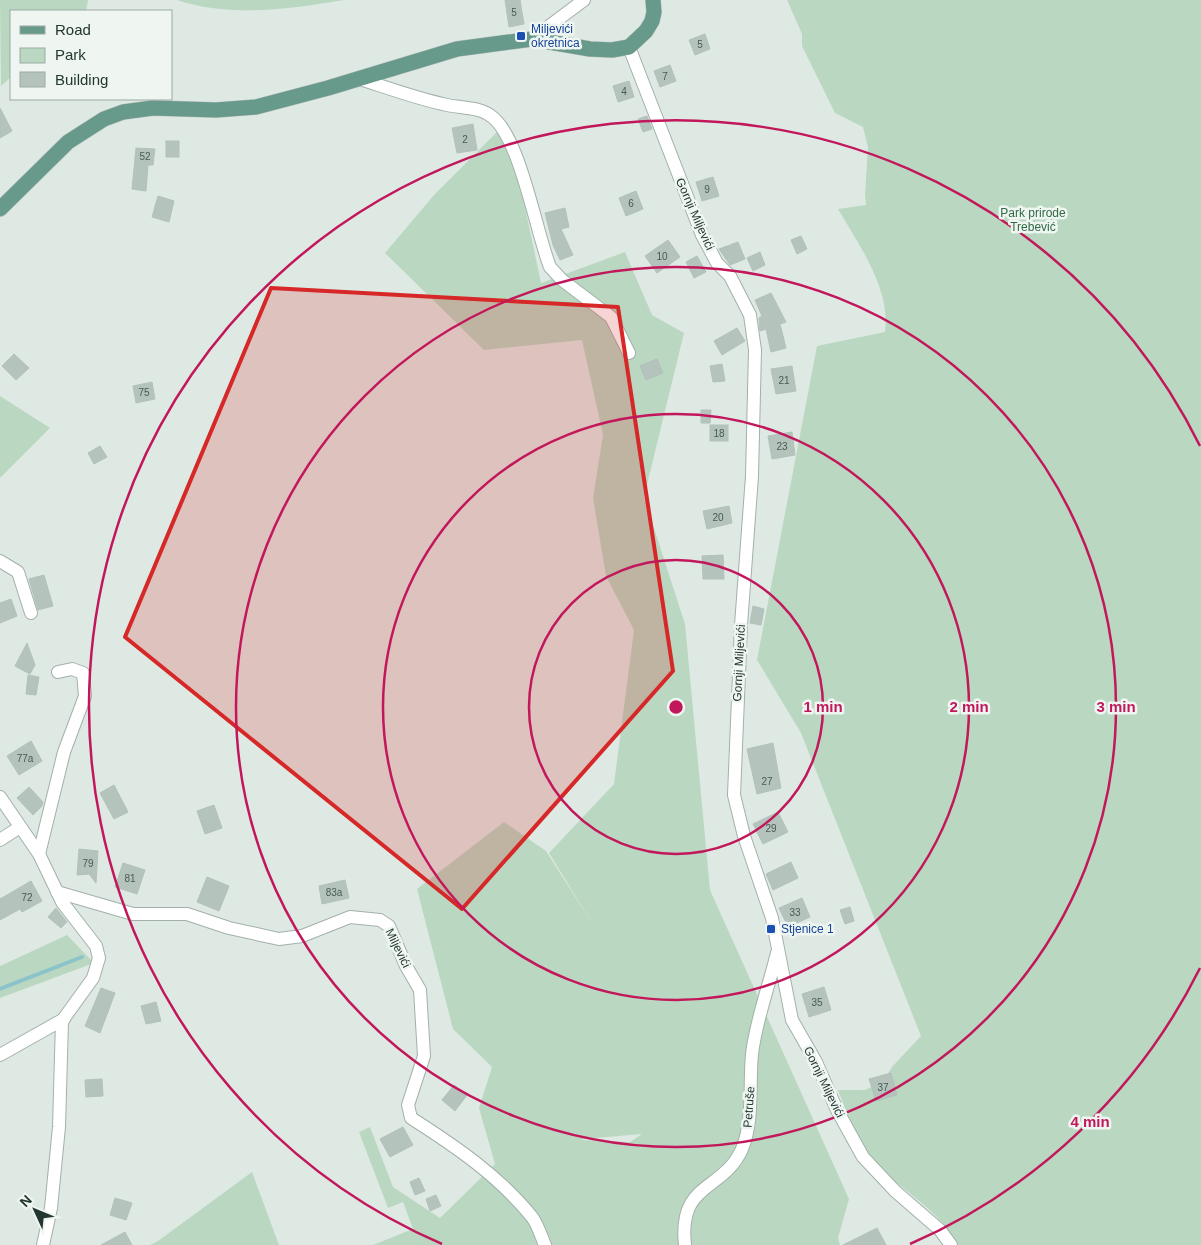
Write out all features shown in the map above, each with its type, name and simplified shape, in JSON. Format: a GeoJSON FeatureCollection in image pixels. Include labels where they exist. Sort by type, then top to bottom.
{"type":"FeatureCollection","features":[{"type":"Feature","properties":{"kind":"main road"},"geometry":{"type":"LineString","coordinates":[[0,209],[68,142],[114,116],[153,108],[216,110],[256,107],[360,79],[457,49],[532,39],[590,49],[612,50],[629,47],[646,31],[652,21],[654,12],[653,0]]}},
{"type":"Feature","properties":{"kind":"street"},"geometry":{"type":"LineString","coordinates":[[532,39],[584,0]]}},
{"type":"Feature","properties":{"kind":"street","name":"Gornji Miljevići"},"geometry":{"type":"LineString","coordinates":[[629,47],[702,235],[717,263],[730,276],[750,314],[754,350],[752,476],[741,625],[734,795],[744,836],[772,918],[792,1020],[816,1062],[837,1110],[863,1157],[895,1191],[940,1230],[951,1245]]}},
{"type":"Feature","properties":{"kind":"street"},"geometry":{"type":"LineString","coordinates":[[360,79],[446,105],[478,111],[490,115],[499,123],[515,153],[550,267],[562,280],[611,318],[629,353]]}},
{"type":"Feature","properties":{"kind":"street"},"geometry":{"type":"LineString","coordinates":[[0,561],[18,572],[31,613]]}},
{"type":"Feature","properties":{"kind":"street"},"geometry":{"type":"LineString","coordinates":[[38,854],[64,752],[85,696],[83,673],[72,669],[58,672]]}},
{"type":"Feature","properties":{"kind":"street"},"geometry":{"type":"LineString","coordinates":[[0,797],[38,854],[65,907],[96,946],[99,958],[93,978],[62,1021],[59,1127],[51,1208],[43,1245]]}},
{"type":"Feature","properties":{"kind":"street"},"geometry":{"type":"LineString","coordinates":[[0,840],[20,827]]}},
{"type":"Feature","properties":{"kind":"street","name":"Miljevići"},"geometry":{"type":"LineString","coordinates":[[57,892],[132,914],[187,914],[229,928],[279,939],[302,936],[350,917],[380,920],[385,923],[389,926],[406,966],[420,990],[424,1056],[408,1105],[411,1118],[460,1150],[499,1182],[533,1219],[545,1245]]}},
{"type":"Feature","properties":{"kind":"street","name":"Petruše"},"geometry":{"type":"LineString","coordinates":[[685,1245],[685,1216],[691,1201],[697,1192],[725,1171],[740,1153],[747,1137],[752,1052],[778,948]]}},
{"type":"Feature","properties":{"kind":"street"},"geometry":{"type":"LineString","coordinates":[[0,1055],[64,1019]]}},
{"type":"Feature","properties":{"kind":"highlighted area"},"geometry":{"type":"Polygon","coordinates":[[[271,288],[618,307],[673,671],[462,909],[125,637],[271,288]]]}},
{"type":"Feature","properties":{"kind":"green space"},"geometry":{"type":"Polygon","coordinates":[[[0,0],[88,0],[86,10],[10,10],[10,78],[1,86],[0,0]]]}},
{"type":"Feature","properties":{"kind":"green space"},"geometry":{"type":"Polygon","coordinates":[[[177,0],[344,0],[281,9],[239,10],[197,6],[177,0]]]}},
{"type":"Feature","properties":{"kind":"green space","name":"Park prirode Trebević"},"geometry":{"type":"Polygon","coordinates":[[[787,0],[1201,0],[1201,1245],[957,1245],[943,1223],[872,1159],[855,1131],[838,1090],[865,1090],[883,1081],[892,1067],[921,1036],[801,733],[757,660],[817,346],[885,332],[886,316],[883,300],[872,268],[838,209],[866,205],[868,147],[863,127],[835,113],[802,46],[802,34],[787,0]]]}},
{"type":"Feature","properties":{"kind":"green space"},"geometry":{"type":"Polygon","coordinates":[[[507,122],[541,283],[625,252],[652,315],[684,333],[644,497],[685,624],[710,890],[849,1199],[838,1238],[840,1245],[373,1245],[413,1229],[403,1202],[388,1208],[359,1132],[370,1127],[393,1187],[440,1218],[495,1164],[479,1108],[492,1067],[453,1029],[417,889],[504,822],[546,851],[592,923],[549,853],[614,784],[634,630],[606,576],[593,498],[603,435],[582,340],[484,350],[385,253],[434,195],[507,122]],[[642,1134],[582,1140],[630,1142],[642,1134]]]}},
{"type":"Feature","properties":{"kind":"green space"},"geometry":{"type":"Polygon","coordinates":[[[0,396],[50,428],[0,478],[0,396]]]}},
{"type":"Feature","properties":{"kind":"green space"},"geometry":{"type":"Polygon","coordinates":[[[67,935],[94,963],[0,998],[0,966],[67,935]]]}},
{"type":"Feature","properties":{"kind":"green space"},"geometry":{"type":"Polygon","coordinates":[[[252,1172],[279,1245],[150,1245],[158,1241],[252,1172]]]}},
{"type":"Feature","properties":{"kind":"building"},"geometry":{"type":"Polygon","coordinates":[[[505,0],[520,0],[524,24],[509,27],[505,0]]]}},
{"type":"Feature","properties":{"kind":"building"},"geometry":{"type":"Polygon","coordinates":[[[705,34],[710,49],[695,55],[689,40],[705,34]]]}},
{"type":"Feature","properties":{"kind":"building"},"geometry":{"type":"Polygon","coordinates":[[[670,65],[676,81],[660,87],[654,71],[670,65]]]}},
{"type":"Feature","properties":{"kind":"building"},"geometry":{"type":"Polygon","coordinates":[[[629,81],[634,97],[618,102],[613,86],[629,81]]]}},
{"type":"Feature","properties":{"kind":"building"},"geometry":{"type":"Polygon","coordinates":[[[0,108],[12,131],[0,138],[0,108]]]}},
{"type":"Feature","properties":{"kind":"building"},"geometry":{"type":"Polygon","coordinates":[[[647,116],[652,129],[643,132],[638,119],[647,116]]]}},
{"type":"Feature","properties":{"kind":"building"},"geometry":{"type":"Polygon","coordinates":[[[473,124],[477,150],[457,153],[452,128],[473,124]]]}},
{"type":"Feature","properties":{"kind":"building"},"geometry":{"type":"Polygon","coordinates":[[[166,141],[179,141],[179,157],[166,157],[166,141]]]}},
{"type":"Feature","properties":{"kind":"building"},"geometry":{"type":"Polygon","coordinates":[[[136,148],[155,149],[153,165],[148,165],[146,191],[132,189],[136,148]]]}},
{"type":"Feature","properties":{"kind":"building"},"geometry":{"type":"Polygon","coordinates":[[[713,177],[719,196],[702,201],[696,182],[713,177]]]}},
{"type":"Feature","properties":{"kind":"building"},"geometry":{"type":"Polygon","coordinates":[[[636,191],[643,209],[626,216],[619,198],[636,191]]]}},
{"type":"Feature","properties":{"kind":"building"},"geometry":{"type":"Polygon","coordinates":[[[158,196],[174,201],[169,222],[152,217],[158,196]]]}},
{"type":"Feature","properties":{"kind":"building"},"geometry":{"type":"Polygon","coordinates":[[[565,208],[569,227],[561,229],[573,255],[560,260],[553,245],[545,213],[565,208]]]}},
{"type":"Feature","properties":{"kind":"building"},"geometry":{"type":"Polygon","coordinates":[[[801,236],[807,249],[797,254],[791,240],[801,236]]]}},
{"type":"Feature","properties":{"kind":"building"},"geometry":{"type":"Polygon","coordinates":[[[668,240],[680,257],[657,273],[645,256],[668,240]]]}},
{"type":"Feature","properties":{"kind":"building"},"geometry":{"type":"Polygon","coordinates":[[[738,242],[745,259],[730,265],[719,249],[738,242]]]}},
{"type":"Feature","properties":{"kind":"building"},"geometry":{"type":"Polygon","coordinates":[[[760,252],[765,265],[753,271],[747,258],[760,252]]]}},
{"type":"Feature","properties":{"kind":"building"},"geometry":{"type":"Polygon","coordinates":[[[697,256],[706,272],[694,278],[686,262],[697,256]]]}},
{"type":"Feature","properties":{"kind":"building"},"geometry":{"type":"Polygon","coordinates":[[[771,293],[786,322],[780,324],[786,348],[771,352],[766,329],[760,331],[759,318],[762,316],[755,300],[771,293]]]}},
{"type":"Feature","properties":{"kind":"building"},"geometry":{"type":"Polygon","coordinates":[[[737,328],[745,341],[722,355],[714,341],[737,328]]]}},
{"type":"Feature","properties":{"kind":"building"},"geometry":{"type":"Polygon","coordinates":[[[14,354],[29,368],[16,380],[2,366],[14,354]]]}},
{"type":"Feature","properties":{"kind":"building"},"geometry":{"type":"Polygon","coordinates":[[[657,359],[663,373],[646,380],[640,366],[657,359]]]}},
{"type":"Feature","properties":{"kind":"building"},"geometry":{"type":"Polygon","coordinates":[[[722,364],[725,381],[713,382],[710,366],[722,364]]]}},
{"type":"Feature","properties":{"kind":"building"},"geometry":{"type":"Polygon","coordinates":[[[792,366],[796,391],[776,394],[771,369],[792,366]]]}},
{"type":"Feature","properties":{"kind":"building"},"geometry":{"type":"Polygon","coordinates":[[[152,382],[155,399],[136,403],[133,386],[152,382]]]}},
{"type":"Feature","properties":{"kind":"building"},"geometry":{"type":"Polygon","coordinates":[[[701,410],[711,410],[710,423],[701,423],[701,410]]]}},
{"type":"Feature","properties":{"kind":"building"},"geometry":{"type":"Polygon","coordinates":[[[710,425],[728,425],[728,441],[710,441],[710,425]]]}},
{"type":"Feature","properties":{"kind":"building"},"geometry":{"type":"Polygon","coordinates":[[[792,432],[795,455],[772,459],[768,436],[792,432]]]}},
{"type":"Feature","properties":{"kind":"building"},"geometry":{"type":"Polygon","coordinates":[[[100,446],[107,457],[94,464],[88,453],[100,446]]]}},
{"type":"Feature","properties":{"kind":"building"},"geometry":{"type":"Polygon","coordinates":[[[729,506],[732,523],[707,529],[703,511],[729,506]]]}},
{"type":"Feature","properties":{"kind":"building"},"geometry":{"type":"Polygon","coordinates":[[[723,555],[724,579],[703,579],[702,556],[723,555]]]}},
{"type":"Feature","properties":{"kind":"building"},"geometry":{"type":"Polygon","coordinates":[[[44,575],[53,606],[38,610],[29,579],[44,575]]]}},
{"type":"Feature","properties":{"kind":"building"},"geometry":{"type":"Polygon","coordinates":[[[11,599],[17,616],[0,623],[0,603],[11,599]]]}},
{"type":"Feature","properties":{"kind":"building"},"geometry":{"type":"Polygon","coordinates":[[[753,606],[764,609],[761,625],[750,623],[753,606]]]}},
{"type":"Feature","properties":{"kind":"building"},"geometry":{"type":"Polygon","coordinates":[[[27,643],[35,665],[30,674],[15,666],[27,643]]]}},
{"type":"Feature","properties":{"kind":"building"},"geometry":{"type":"Polygon","coordinates":[[[28,675],[39,677],[36,695],[26,694],[28,675]]]}},
{"type":"Feature","properties":{"kind":"building"},"geometry":{"type":"Polygon","coordinates":[[[31,741],[42,761],[19,775],[7,756],[31,741]]]}},
{"type":"Feature","properties":{"kind":"building"},"geometry":{"type":"Polygon","coordinates":[[[773,743],[781,788],[757,794],[747,749],[773,743]]]}},
{"type":"Feature","properties":{"kind":"building"},"geometry":{"type":"Polygon","coordinates":[[[114,785],[128,812],[114,819],[100,793],[114,785]]]}},
{"type":"Feature","properties":{"kind":"building"},"geometry":{"type":"Polygon","coordinates":[[[29,787],[43,802],[42,806],[33,815],[17,798],[29,787]]]}},
{"type":"Feature","properties":{"kind":"building"},"geometry":{"type":"Polygon","coordinates":[[[214,805],[222,828],[205,834],[197,811],[214,805]]]}},
{"type":"Feature","properties":{"kind":"building"},"geometry":{"type":"Polygon","coordinates":[[[778,812],[788,832],[763,844],[753,824],[778,812]]]}},
{"type":"Feature","properties":{"kind":"building"},"geometry":{"type":"Polygon","coordinates":[[[79,849],[98,851],[96,883],[89,874],[77,875],[79,849]]]}},
{"type":"Feature","properties":{"kind":"building"},"geometry":{"type":"Polygon","coordinates":[[[791,862],[798,878],[773,890],[766,874],[791,862]]]}},
{"type":"Feature","properties":{"kind":"building"},"geometry":{"type":"Polygon","coordinates":[[[123,863],[145,870],[137,894],[115,887],[123,863]]]}},
{"type":"Feature","properties":{"kind":"building"},"geometry":{"type":"Polygon","coordinates":[[[207,877],[229,886],[219,911],[197,902],[207,877]]]}},
{"type":"Feature","properties":{"kind":"building"},"geometry":{"type":"Polygon","coordinates":[[[345,880],[349,898],[322,904],[319,886],[345,880]]]}},
{"type":"Feature","properties":{"kind":"building"},"geometry":{"type":"Polygon","coordinates":[[[31,881],[42,901],[22,912],[20,909],[0,920],[0,899],[31,881]]]}},
{"type":"Feature","properties":{"kind":"building"},"geometry":{"type":"Polygon","coordinates":[[[802,898],[810,917],[788,927],[779,908],[802,898]]]}},
{"type":"Feature","properties":{"kind":"building"},"geometry":{"type":"Polygon","coordinates":[[[850,907],[854,921],[845,924],[840,910],[850,907]]]}},
{"type":"Feature","properties":{"kind":"building"},"geometry":{"type":"Polygon","coordinates":[[[56,908],[67,922],[61,928],[48,917],[56,908]]]}},
{"type":"Feature","properties":{"kind":"building"},"geometry":{"type":"Polygon","coordinates":[[[824,987],[831,1010],[809,1017],[802,994],[824,987]]]}},
{"type":"Feature","properties":{"kind":"building"},"geometry":{"type":"Polygon","coordinates":[[[101,988],[115,993],[100,1033],[85,1026],[101,988]]]}},
{"type":"Feature","properties":{"kind":"building"},"geometry":{"type":"Polygon","coordinates":[[[156,1002],[161,1021],[146,1024],[141,1006],[156,1002]]]}},
{"type":"Feature","properties":{"kind":"building"},"geometry":{"type":"Polygon","coordinates":[[[891,1073],[897,1095],[876,1101],[869,1079],[891,1073]]]}},
{"type":"Feature","properties":{"kind":"building"},"geometry":{"type":"Polygon","coordinates":[[[102,1079],[103,1096],[86,1097],[85,1080],[102,1079]]]}},
{"type":"Feature","properties":{"kind":"building"},"geometry":{"type":"Polygon","coordinates":[[[454,1085],[467,1095],[455,1111],[442,1100],[454,1085]]]}},
{"type":"Feature","properties":{"kind":"building"},"geometry":{"type":"Polygon","coordinates":[[[403,1127],[413,1145],[390,1157],[380,1139],[403,1127]]]}},
{"type":"Feature","properties":{"kind":"building"},"geometry":{"type":"Polygon","coordinates":[[[419,1178],[425,1191],[415,1195],[410,1182],[419,1178]]]}},
{"type":"Feature","properties":{"kind":"building"},"geometry":{"type":"Polygon","coordinates":[[[436,1195],[441,1206],[430,1211],[426,1199],[436,1195]]]}},
{"type":"Feature","properties":{"kind":"building"},"geometry":{"type":"Polygon","coordinates":[[[115,1198],[132,1203],[126,1220],[110,1215],[115,1198]]]}},
{"type":"Feature","properties":{"kind":"building"},"geometry":{"type":"Polygon","coordinates":[[[877,1228],[886,1245],[843,1245],[877,1228]]]}},
{"type":"Feature","properties":{"kind":"building"},"geometry":{"type":"Polygon","coordinates":[[[125,1232],[132,1245],[101,1245],[125,1232]]]}},
{"type":"Feature","properties":{"kind":"waterway"},"geometry":{"type":"LineString","coordinates":[[0,989],[82,957]]}},
{"type":"Feature","properties":{"kind":"place","name":"Miljevići okretnica"},"geometry":{"type":"Point","coordinates":[521,36]}},
{"type":"Feature","properties":{"kind":"place","name":"Stjenice 1"},"geometry":{"type":"Point","coordinates":[771,929]}}]}
